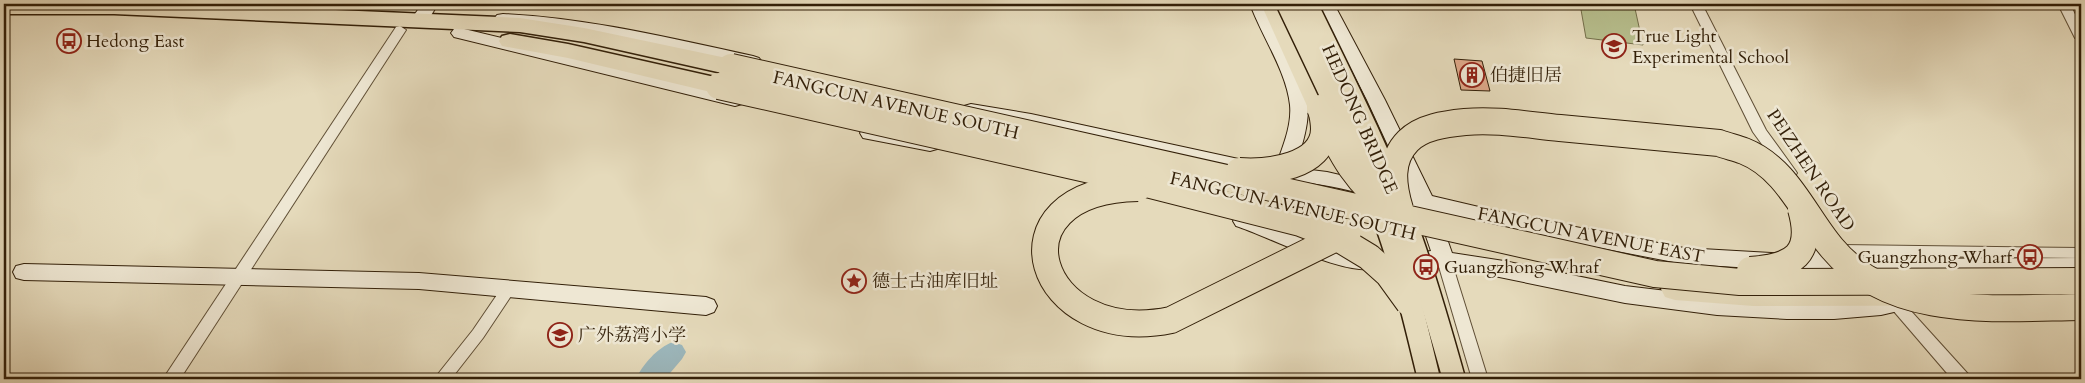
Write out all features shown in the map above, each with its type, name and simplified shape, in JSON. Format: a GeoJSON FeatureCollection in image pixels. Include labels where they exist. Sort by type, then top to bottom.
{"type":"FeatureCollection","features":[{"type":"Feature","properties":{"kind":"highway"},"geometry":{"type":"LineString","coordinates":[[1272,4],[1346,165],[1358,181],[1377,199],[1417,227],[1452,242],[1481,250]]}},
{"type":"Feature","properties":{"kind":"highway","name":"FANGCUN AVENUE SOUTH"},"geometry":{"type":"LineString","coordinates":[[4,7],[100,5],[418,17],[551,29],[725,77],[1481,250]]}},
{"type":"Feature","properties":{"kind":"highway","name":"FANGCUN AVENUE SOUTH"},"geometry":{"type":"LineString","coordinates":[[4,17],[418,17],[460,33]]}},
{"type":"Feature","properties":{"kind":"highway"},"geometry":{"type":"LineString","coordinates":[[460,33],[725,77],[1300,223],[1332,236],[1362,253],[1381,267],[1395,282],[1409,303]]}},
{"type":"Feature","properties":{"kind":"highway","name":"FANGCUN AVENUE SOUTH"},"geometry":{"type":"LineString","coordinates":[[725,77],[959,113],[1351,207]]}},
{"type":"Feature","properties":{"kind":"highway"},"geometry":{"type":"LineString","coordinates":[[959,113],[1074,135],[1228,169],[1255,172],[1286,168],[1301,162],[1313,152],[1320,141],[1324,129],[1320,108]]}},
{"type":"Feature","properties":{"kind":"highway"},"geometry":{"type":"LineString","coordinates":[[1400,210],[1394,173],[1396,159],[1402,148],[1428,130],[1463,122],[1496,122],[1730,145],[1768,163],[1781,175],[1825,241],[1844,261],[1872,281],[1901,295],[1931,303],[1963,307],[2081,307]]}},
{"type":"Feature","properties":{"kind":"highway"},"geometry":{"type":"LineString","coordinates":[[1166,188],[1124,188],[1103,192],[1079,200],[1059,214],[1047,230],[1044,239],[1044,258],[1050,276],[1063,294],[1088,312],[1108,320],[1135,324],[1159,323],[1192,311],[1360,226],[1427,213]]}},
{"type":"Feature","properties":{"kind":"highway"},"geometry":{"type":"LineString","coordinates":[[1351,207],[1453,221],[1655,262],[1701,268],[1759,270],[1787,263],[1798,255],[1805,245],[1807,237],[1806,224],[1801,208],[1790,188]]}},
{"type":"Feature","properties":{"kind":"highway"},"geometry":{"type":"LineString","coordinates":[[1351,207],[1427,213]]}},
{"type":"Feature","properties":{"kind":"highway","name":"FANGCUN AVENUE EAST"},"geometry":{"type":"LineString","coordinates":[[1427,213],[1632,270],[1718,281],[2081,281]]}},
{"type":"Feature","properties":{"kind":"highway","name":"FANGCUN AVENUE EAST"},"geometry":{"type":"LineString","coordinates":[[1481,250],[1621,281],[1675,289],[1753,295],[2081,294]]}},
{"type":"Feature","properties":{"kind":"main road","name":"HEDONG BRIDGE"},"geometry":{"type":"LineString","coordinates":[[1288,4],[1340,115],[1382,212],[1429,379]]}},
{"type":"Feature","properties":{"kind":"main road","name":"HEDONG BRIDGE"},"geometry":{"type":"LineString","coordinates":[[1306,4],[1350,93],[1400,210],[1425,282],[1454,379]]}},
{"type":"Feature","properties":{"kind":"street"},"geometry":{"type":"LineString","coordinates":[[1258,4],[1294,84],[1299,106],[1297,131],[1284,173],[1263,226]]}},
{"type":"Feature","properties":{"kind":"street"},"geometry":{"type":"LineString","coordinates":[[1326,4],[1376,100],[1427,213],[1444,260],[1480,379]]}},
{"type":"Feature","properties":{"kind":"street","name":"PEIZHEN ROAD"},"geometry":{"type":"LineString","coordinates":[[1696,4],[1760,132],[1816,209],[1842,250]]}},
{"type":"Feature","properties":{"kind":"street"},"geometry":{"type":"LineString","coordinates":[[2064,4],[2081,38]]}},
{"type":"Feature","properties":{"kind":"street"},"geometry":{"type":"LineString","coordinates":[[171,379],[238,277],[418,17]]}},
{"type":"Feature","properties":{"kind":"street","name":"FANGCUN AVENUE SOUTH"},"geometry":{"type":"LineString","coordinates":[[418,17],[533,20],[588,26],[959,113],[1031,120],[1257,170],[1284,173]]}},
{"type":"Feature","properties":{"kind":"street","name":"FANGCUN AVENUE SOUTH"},"geometry":{"type":"LineString","coordinates":[[460,33],[906,141],[935,144],[967,134],[990,132],[1061,148],[1072,153],[1104,178],[1132,191],[1166,202],[1263,226]]}},
{"type":"Feature","properties":{"kind":"street"},"geometry":{"type":"LineString","coordinates":[[959,113],[976,120],[967,134]]}},
{"type":"Feature","properties":{"kind":"street","name":"FANGCUN AVENUE EAST"},"geometry":{"type":"LineString","coordinates":[[1284,173],[1327,179],[1427,213],[1513,223],[1684,256],[1873,267],[2081,266]]}},
{"type":"Feature","properties":{"kind":"street","name":"FANGCUN AVENUE EAST"},"geometry":{"type":"LineString","coordinates":[[1263,226],[1335,255],[1358,261],[1444,260],[1483,265],[1634,296],[1688,304],[1804,310],[1854,309],[1896,304],[1931,295]]}},
{"type":"Feature","properties":{"kind":"street"},"geometry":{"type":"LineString","coordinates":[[1751,261],[1842,250],[2081,252]]}},
{"type":"Feature","properties":{"kind":"street"},"geometry":{"type":"LineString","coordinates":[[24,272],[419,281],[706,306]]}},
{"type":"Feature","properties":{"kind":"street"},"geometry":{"type":"LineString","coordinates":[[442,379],[478,334],[508,290]]}},
{"type":"Feature","properties":{"kind":"street"},"geometry":{"type":"LineString","coordinates":[[1896,304],[1963,378]]}},
{"type":"Feature","properties":{"kind":"green space"},"geometry":{"type":"Polygon","coordinates":[[[1580,4],[1634,4],[1643,45],[1586,38],[1580,4]]]}},
{"type":"Feature","properties":{"kind":"building","name":"伯捷旧居"},"geometry":{"type":"Polygon","coordinates":[[[1454,59],[1482,61],[1490,91],[1461,90],[1454,59]]]}},
{"type":"Feature","properties":{"kind":"waterway"},"geometry":{"type":"LineString","coordinates":[[649,379],[673,352]]}},
{"type":"Feature","properties":{"kind":"place","name":"Hedong East"},"geometry":{"type":"Point","coordinates":[69,41]}},
{"type":"Feature","properties":{"kind":"place","name":"True Light Experimental School"},"geometry":{"type":"Point","coordinates":[1614,46]}},
{"type":"Feature","properties":{"kind":"place","name":"伯捷旧居"},"geometry":{"type":"Point","coordinates":[1472,75]}},
{"type":"Feature","properties":{"kind":"place","name":"Guangzhong Wharf"},"geometry":{"type":"Point","coordinates":[2030,257]}},
{"type":"Feature","properties":{"kind":"place","name":"Guangzhong Whraf"},"geometry":{"type":"Point","coordinates":[1426,267]}},
{"type":"Feature","properties":{"kind":"place","name":"德士古油库旧址"},"geometry":{"type":"Point","coordinates":[854,281]}},
{"type":"Feature","properties":{"kind":"place","name":"广外荔湾小学"},"geometry":{"type":"Point","coordinates":[560,335]}}]}
